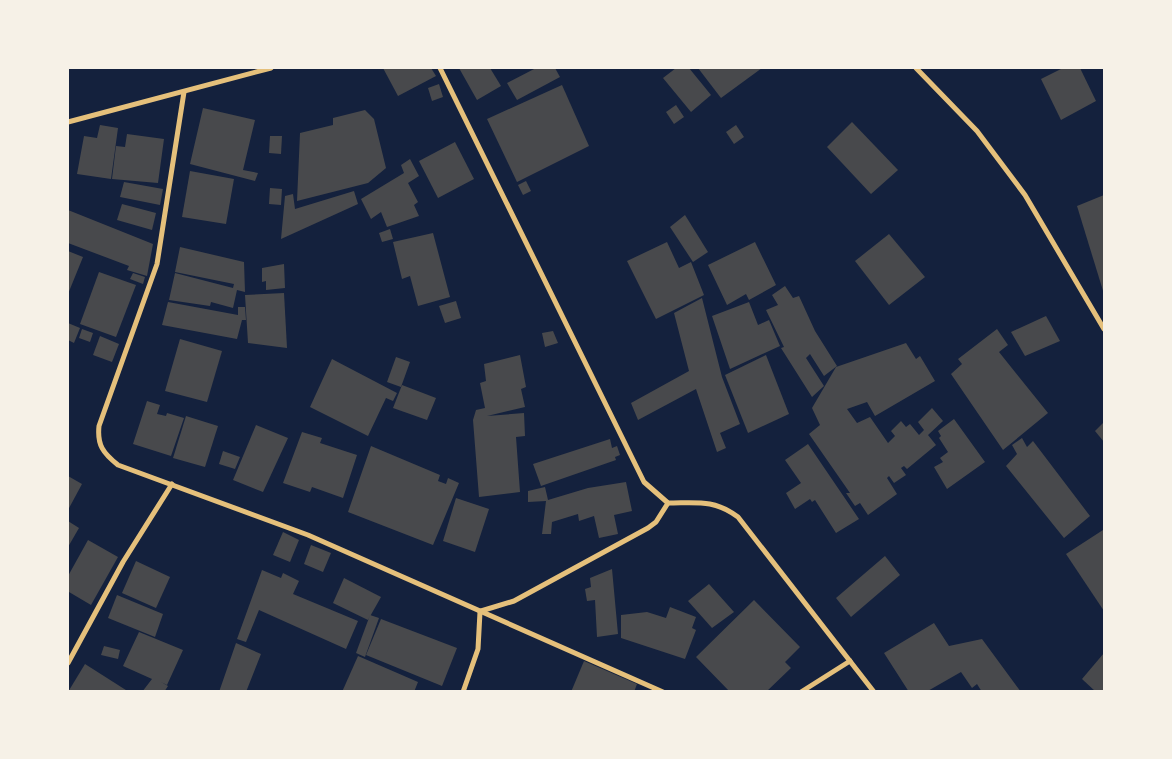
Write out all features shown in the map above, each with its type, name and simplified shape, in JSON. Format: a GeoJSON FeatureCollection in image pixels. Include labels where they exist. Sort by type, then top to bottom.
{"type":"FeatureCollection","features":[{"type":"Feature","properties":{"kind":"street"},"geometry":{"type":"LineString","coordinates":[[68,122],[271,68]]}},
{"type":"Feature","properties":{"kind":"street"},"geometry":{"type":"LineString","coordinates":[[440,68],[644,482],[668,503],[708,503],[724,506],[738,517],[874,692]]}},
{"type":"Feature","properties":{"kind":"street"},"geometry":{"type":"LineString","coordinates":[[916,68],[977,131],[1025,195],[1104,329]]}},
{"type":"Feature","properties":{"kind":"street"},"geometry":{"type":"LineString","coordinates":[[184,92],[157,264],[99,426],[98,440],[104,454],[118,465],[308,535],[663,692]]}},
{"type":"Feature","properties":{"kind":"street"},"geometry":{"type":"LineString","coordinates":[[68,663],[123,562],[172,484]]}},
{"type":"Feature","properties":{"kind":"street"},"geometry":{"type":"LineString","coordinates":[[480,612],[514,602],[648,528],[656,522],[668,503]]}},
{"type":"Feature","properties":{"kind":"street"},"geometry":{"type":"LineString","coordinates":[[463,692],[478,649],[480,612]]}},
{"type":"Feature","properties":{"kind":"street"},"geometry":{"type":"LineString","coordinates":[[801,692],[850,661]]}},
{"type":"Feature","properties":{"kind":"building"},"geometry":{"type":"Polygon","coordinates":[[[383,68],[431,68],[436,76],[398,96],[383,68]]]}},
{"type":"Feature","properties":{"kind":"building"},"geometry":{"type":"Polygon","coordinates":[[[459,68],[490,68],[501,86],[477,100],[459,68]]]}},
{"type":"Feature","properties":{"kind":"building"},"geometry":{"type":"Polygon","coordinates":[[[536,68],[555,68],[560,77],[517,100],[507,83],[536,68]]]}},
{"type":"Feature","properties":{"kind":"building"},"geometry":{"type":"Polygon","coordinates":[[[676,68],[689,68],[711,95],[691,112],[663,78],[676,68]]]}},
{"type":"Feature","properties":{"kind":"building"},"geometry":{"type":"Polygon","coordinates":[[[698,68],[762,68],[721,98],[698,68]]]}},
{"type":"Feature","properties":{"kind":"building"},"geometry":{"type":"Polygon","coordinates":[[[1063,68],[1080,68],[1096,101],[1061,120],[1041,79],[1063,68]]]}},
{"type":"Feature","properties":{"kind":"building"},"geometry":{"type":"Polygon","coordinates":[[[439,84],[443,97],[432,101],[428,88],[439,84]]]}},
{"type":"Feature","properties":{"kind":"building"},"geometry":{"type":"Polygon","coordinates":[[[562,85],[589,146],[517,182],[487,119],[562,85]]]}},
{"type":"Feature","properties":{"kind":"building"},"geometry":{"type":"Polygon","coordinates":[[[676,105],[684,117],[674,124],[666,112],[676,105]]]}},
{"type":"Feature","properties":{"kind":"building"},"geometry":{"type":"Polygon","coordinates":[[[203,108],[255,120],[243,170],[258,173],[255,181],[190,164],[203,108]]]}},
{"type":"Feature","properties":{"kind":"building"},"geometry":{"type":"Polygon","coordinates":[[[365,110],[374,119],[386,168],[368,183],[297,201],[300,133],[333,125],[333,118],[365,110]]]}},
{"type":"Feature","properties":{"kind":"building"},"geometry":{"type":"Polygon","coordinates":[[[852,122],[898,170],[871,194],[827,147],[852,122]]]}},
{"type":"Feature","properties":{"kind":"building"},"geometry":{"type":"Polygon","coordinates":[[[100,125],[118,128],[111,179],[77,174],[84,136],[97,138],[100,125]]]}},
{"type":"Feature","properties":{"kind":"building"},"geometry":{"type":"Polygon","coordinates":[[[736,125],[744,137],[734,144],[726,132],[736,125]]]}},
{"type":"Feature","properties":{"kind":"building"},"geometry":{"type":"Polygon","coordinates":[[[127,134],[164,139],[158,183],[112,179],[116,146],[125,147],[127,134]]]}},
{"type":"Feature","properties":{"kind":"building"},"geometry":{"type":"Polygon","coordinates":[[[270,136],[282,136],[281,154],[269,153],[270,136]]]}},
{"type":"Feature","properties":{"kind":"building"},"geometry":{"type":"Polygon","coordinates":[[[455,142],[474,179],[438,198],[419,161],[455,142]]]}},
{"type":"Feature","properties":{"kind":"building"},"geometry":{"type":"Polygon","coordinates":[[[410,159],[419,176],[408,183],[418,202],[414,205],[419,216],[387,227],[381,212],[371,219],[361,199],[404,173],[401,165],[410,159]]]}},
{"type":"Feature","properties":{"kind":"building"},"geometry":{"type":"Polygon","coordinates":[[[190,171],[234,179],[226,224],[182,217],[190,171]]]}},
{"type":"Feature","properties":{"kind":"building"},"geometry":{"type":"Polygon","coordinates":[[[526,181],[531,191],[523,195],[518,185],[526,181]]]}},
{"type":"Feature","properties":{"kind":"building"},"geometry":{"type":"Polygon","coordinates":[[[124,182],[163,189],[160,205],[120,197],[124,182]]]}},
{"type":"Feature","properties":{"kind":"building"},"geometry":{"type":"Polygon","coordinates":[[[270,188],[282,189],[281,205],[269,204],[270,188]]]}},
{"type":"Feature","properties":{"kind":"building"},"geometry":{"type":"Polygon","coordinates":[[[354,191],[358,204],[281,239],[285,196],[293,194],[295,209],[354,191]]]}},
{"type":"Feature","properties":{"kind":"building"},"geometry":{"type":"Polygon","coordinates":[[[1104,195],[1104,294],[1077,206],[1104,195]]]}},
{"type":"Feature","properties":{"kind":"building"},"geometry":{"type":"Polygon","coordinates":[[[122,204],[156,213],[152,230],[117,220],[122,204]]]}},
{"type":"Feature","properties":{"kind":"building"},"geometry":{"type":"Polygon","coordinates":[[[68,210],[153,244],[147,276],[127,270],[129,266],[68,243],[68,210]]]}},
{"type":"Feature","properties":{"kind":"building"},"geometry":{"type":"Polygon","coordinates":[[[685,215],[708,252],[693,262],[670,227],[685,215]]]}},
{"type":"Feature","properties":{"kind":"building"},"geometry":{"type":"Polygon","coordinates":[[[390,229],[393,239],[382,242],[379,233],[390,229]]]}},
{"type":"Feature","properties":{"kind":"building"},"geometry":{"type":"Polygon","coordinates":[[[433,233],[450,297],[418,306],[410,276],[402,279],[393,242],[433,233]]]}},
{"type":"Feature","properties":{"kind":"building"},"geometry":{"type":"Polygon","coordinates":[[[889,234],[925,277],[889,305],[855,261],[889,234]]]}},
{"type":"Feature","properties":{"kind":"building"},"geometry":{"type":"Polygon","coordinates":[[[667,242],[679,268],[691,262],[704,295],[656,319],[627,261],[667,242]]]}},
{"type":"Feature","properties":{"kind":"building"},"geometry":{"type":"Polygon","coordinates":[[[755,242],[776,285],[749,300],[746,294],[727,305],[708,265],[755,242]]]}},
{"type":"Feature","properties":{"kind":"building"},"geometry":{"type":"Polygon","coordinates":[[[180,247],[244,262],[245,292],[237,290],[233,308],[211,302],[210,306],[169,300],[175,273],[233,288],[234,284],[175,272],[180,247]]]}},
{"type":"Feature","properties":{"kind":"building"},"geometry":{"type":"Polygon","coordinates":[[[68,251],[83,257],[68,294],[68,251]]]}},
{"type":"Feature","properties":{"kind":"building"},"geometry":{"type":"Polygon","coordinates":[[[284,264],[285,288],[266,290],[266,281],[262,282],[262,268],[284,264]]]}},
{"type":"Feature","properties":{"kind":"building"},"geometry":{"type":"Polygon","coordinates":[[[99,272],[136,285],[116,337],[80,324],[99,272]]]}},
{"type":"Feature","properties":{"kind":"building"},"geometry":{"type":"Polygon","coordinates":[[[133,273],[145,277],[143,284],[130,279],[133,273]]]}},
{"type":"Feature","properties":{"kind":"building"},"geometry":{"type":"Polygon","coordinates":[[[785,286],[793,298],[799,296],[815,331],[837,366],[824,376],[810,354],[806,358],[824,386],[812,397],[781,348],[784,347],[766,310],[778,305],[772,295],[785,286]]]}},
{"type":"Feature","properties":{"kind":"building"},"geometry":{"type":"Polygon","coordinates":[[[284,293],[287,348],[248,343],[245,295],[284,293]]]}},
{"type":"Feature","properties":{"kind":"building"},"geometry":{"type":"Polygon","coordinates":[[[702,298],[722,377],[740,424],[720,433],[726,448],[717,452],[696,389],[638,420],[631,403],[689,371],[674,313],[702,298]]]}},
{"type":"Feature","properties":{"kind":"building"},"geometry":{"type":"Polygon","coordinates":[[[456,301],[461,318],[445,323],[439,306],[456,301]]]}},
{"type":"Feature","properties":{"kind":"building"},"geometry":{"type":"Polygon","coordinates":[[[168,302],[238,315],[238,307],[245,307],[246,320],[242,320],[237,339],[162,325],[168,302]]]}},
{"type":"Feature","properties":{"kind":"building"},"geometry":{"type":"Polygon","coordinates":[[[749,302],[758,325],[769,320],[780,346],[730,369],[712,316],[749,302]]]}},
{"type":"Feature","properties":{"kind":"building"},"geometry":{"type":"Polygon","coordinates":[[[1046,316],[1060,341],[1025,356],[1011,332],[1046,316]]]}},
{"type":"Feature","properties":{"kind":"building"},"geometry":{"type":"Polygon","coordinates":[[[68,323],[80,328],[74,343],[68,340],[68,323]]]}},
{"type":"Feature","properties":{"kind":"building"},"geometry":{"type":"Polygon","coordinates":[[[82,329],[93,333],[90,342],[79,338],[82,329]]]}},
{"type":"Feature","properties":{"kind":"building"},"geometry":{"type":"Polygon","coordinates":[[[997,329],[1008,345],[999,352],[1048,413],[1003,450],[951,374],[962,364],[958,359],[997,329]]]}},
{"type":"Feature","properties":{"kind":"building"},"geometry":{"type":"Polygon","coordinates":[[[553,331],[558,343],[545,347],[542,333],[553,331]]]}},
{"type":"Feature","properties":{"kind":"building"},"geometry":{"type":"Polygon","coordinates":[[[100,336],[119,344],[112,362],[93,355],[100,336]]]}},
{"type":"Feature","properties":{"kind":"building"},"geometry":{"type":"Polygon","coordinates":[[[180,339],[222,351],[207,402],[165,391],[180,339]]]}},
{"type":"Feature","properties":{"kind":"building"},"geometry":{"type":"Polygon","coordinates":[[[906,343],[916,359],[920,356],[935,381],[875,416],[867,402],[847,409],[857,423],[870,417],[888,443],[895,436],[891,431],[901,421],[906,427],[910,424],[919,435],[924,430],[918,422],[932,408],[943,421],[928,435],[936,445],[907,469],[904,466],[901,468],[906,475],[894,483],[889,476],[887,478],[897,494],[868,515],[860,503],[855,506],[846,493],[850,493],[809,434],[820,425],[812,408],[836,367],[906,343]]]}},
{"type":"Feature","properties":{"kind":"building"},"geometry":{"type":"Polygon","coordinates":[[[520,355],[526,387],[521,389],[525,407],[487,416],[524,413],[525,436],[516,437],[520,492],[479,497],[473,420],[476,410],[485,408],[480,383],[486,381],[484,364],[520,355]]]}},
{"type":"Feature","properties":{"kind":"building"},"geometry":{"type":"Polygon","coordinates":[[[766,355],[789,414],[748,433],[725,375],[766,355]]]}},
{"type":"Feature","properties":{"kind":"building"},"geometry":{"type":"Polygon","coordinates":[[[396,357],[410,362],[401,387],[387,382],[396,357]]]}},
{"type":"Feature","properties":{"kind":"building"},"geometry":{"type":"Polygon","coordinates":[[[332,359],[397,393],[393,401],[386,398],[368,436],[310,407],[332,359]]]}},
{"type":"Feature","properties":{"kind":"building"},"geometry":{"type":"Polygon","coordinates":[[[402,385],[436,398],[427,420],[393,408],[402,385]]]}},
{"type":"Feature","properties":{"kind":"building"},"geometry":{"type":"Polygon","coordinates":[[[147,401],[160,405],[157,414],[166,416],[167,413],[184,418],[171,456],[133,444],[147,401]]]}},
{"type":"Feature","properties":{"kind":"building"},"geometry":{"type":"Polygon","coordinates":[[[186,416],[218,426],[205,467],[173,458],[186,416]]]}},
{"type":"Feature","properties":{"kind":"building"},"geometry":{"type":"Polygon","coordinates":[[[954,419],[985,462],[947,489],[934,467],[943,462],[940,458],[948,452],[939,438],[941,436],[938,431],[954,419]]]}},
{"type":"Feature","properties":{"kind":"building"},"geometry":{"type":"Polygon","coordinates":[[[1104,422],[1104,442],[1095,431],[1104,422]]]}},
{"type":"Feature","properties":{"kind":"building"},"geometry":{"type":"Polygon","coordinates":[[[256,425],[288,438],[263,492],[233,480],[256,425]]]}},
{"type":"Feature","properties":{"kind":"building"},"geometry":{"type":"Polygon","coordinates":[[[302,432],[322,438],[320,443],[357,455],[343,498],[312,487],[310,492],[283,483],[302,432]]]}},
{"type":"Feature","properties":{"kind":"building"},"geometry":{"type":"Polygon","coordinates":[[[1022,438],[1027,447],[1033,441],[1090,516],[1064,538],[1006,466],[1017,454],[1012,445],[1022,438]]]}},
{"type":"Feature","properties":{"kind":"building"},"geometry":{"type":"Polygon","coordinates":[[[610,439],[612,448],[617,446],[620,455],[615,457],[616,460],[541,486],[533,464],[610,439]]]}},
{"type":"Feature","properties":{"kind":"building"},"geometry":{"type":"Polygon","coordinates":[[[808,444],[859,519],[836,533],[815,500],[812,502],[810,499],[795,509],[786,493],[801,483],[785,460],[808,444]]]}},
{"type":"Feature","properties":{"kind":"building"},"geometry":{"type":"Polygon","coordinates":[[[371,446],[440,475],[438,481],[446,484],[448,478],[459,483],[433,545],[348,512],[371,446]]]}},
{"type":"Feature","properties":{"kind":"building"},"geometry":{"type":"Polygon","coordinates":[[[223,451],[240,457],[235,469],[219,464],[223,451]]]}},
{"type":"Feature","properties":{"kind":"building"},"geometry":{"type":"Polygon","coordinates":[[[68,476],[82,484],[68,510],[68,476]]]}},
{"type":"Feature","properties":{"kind":"building"},"geometry":{"type":"Polygon","coordinates":[[[626,482],[632,511],[614,515],[618,534],[599,538],[594,516],[579,521],[578,514],[552,522],[551,534],[542,534],[546,501],[528,502],[528,491],[545,487],[548,500],[588,488],[626,482]]]}},
{"type":"Feature","properties":{"kind":"building"},"geometry":{"type":"Polygon","coordinates":[[[456,498],[489,509],[475,552],[443,541],[456,498]]]}},
{"type":"Feature","properties":{"kind":"building"},"geometry":{"type":"Polygon","coordinates":[[[68,521],[79,528],[68,547],[68,521]]]}},
{"type":"Feature","properties":{"kind":"building"},"geometry":{"type":"Polygon","coordinates":[[[1103,530],[1104,533],[1104,611],[1066,554],[1103,530]]]}},
{"type":"Feature","properties":{"kind":"building"},"geometry":{"type":"Polygon","coordinates":[[[283,532],[299,540],[290,562],[273,555],[283,532]]]}},
{"type":"Feature","properties":{"kind":"building"},"geometry":{"type":"Polygon","coordinates":[[[88,540],[118,557],[91,605],[69,592],[68,595],[68,576],[88,540]]]}},
{"type":"Feature","properties":{"kind":"building"},"geometry":{"type":"Polygon","coordinates":[[[311,545],[331,553],[323,572],[304,564],[311,545]]]}},
{"type":"Feature","properties":{"kind":"building"},"geometry":{"type":"Polygon","coordinates":[[[885,556],[900,575],[851,617],[836,598],[885,556]]]}},
{"type":"Feature","properties":{"kind":"building"},"geometry":{"type":"Polygon","coordinates":[[[136,561],[170,577],[156,608],[122,593],[136,561]]]}},
{"type":"Feature","properties":{"kind":"building"},"geometry":{"type":"Polygon","coordinates":[[[612,569],[618,634],[597,637],[595,600],[587,601],[585,589],[591,587],[590,578],[612,569]]]}},
{"type":"Feature","properties":{"kind":"building"},"geometry":{"type":"Polygon","coordinates":[[[262,570],[281,578],[283,573],[299,581],[293,594],[358,621],[346,649],[259,610],[246,642],[237,639],[262,570]]]}},
{"type":"Feature","properties":{"kind":"building"},"geometry":{"type":"Polygon","coordinates":[[[344,578],[381,597],[368,620],[333,603],[344,578]]]}},
{"type":"Feature","properties":{"kind":"building"},"geometry":{"type":"Polygon","coordinates":[[[709,584],[734,612],[712,628],[688,601],[709,584]]]}},
{"type":"Feature","properties":{"kind":"building"},"geometry":{"type":"Polygon","coordinates":[[[117,595],[163,614],[155,637],[108,618],[117,595]]]}},
{"type":"Feature","properties":{"kind":"building"},"geometry":{"type":"Polygon","coordinates":[[[754,600],[800,647],[785,662],[791,668],[766,692],[730,692],[696,657],[754,600]]]}},
{"type":"Feature","properties":{"kind":"building"},"geometry":{"type":"Polygon","coordinates":[[[670,607],[696,617],[692,628],[696,630],[685,659],[621,638],[621,615],[647,612],[666,618],[670,607]]]}},
{"type":"Feature","properties":{"kind":"building"},"geometry":{"type":"Polygon","coordinates":[[[370,615],[379,618],[365,657],[356,653],[370,615]]]}},
{"type":"Feature","properties":{"kind":"building"},"geometry":{"type":"Polygon","coordinates":[[[381,619],[457,648],[442,686],[366,655],[381,619]]]}},
{"type":"Feature","properties":{"kind":"building"},"geometry":{"type":"Polygon","coordinates":[[[934,623],[949,646],[982,639],[1021,692],[982,692],[977,684],[972,688],[961,672],[926,692],[909,692],[884,653],[934,623]]]}},
{"type":"Feature","properties":{"kind":"building"},"geometry":{"type":"Polygon","coordinates":[[[139,632],[183,650],[167,685],[161,682],[168,686],[164,692],[142,692],[152,679],[123,666],[139,632]]]}},
{"type":"Feature","properties":{"kind":"building"},"geometry":{"type":"Polygon","coordinates":[[[236,643],[261,654],[246,692],[231,690],[219,692],[236,643]]]}},
{"type":"Feature","properties":{"kind":"building"},"geometry":{"type":"Polygon","coordinates":[[[104,646],[120,650],[118,659],[101,655],[104,646]]]}},
{"type":"Feature","properties":{"kind":"building"},"geometry":{"type":"Polygon","coordinates":[[[1104,653],[1104,692],[1096,692],[1082,679],[1104,653]]]}},
{"type":"Feature","properties":{"kind":"building"},"geometry":{"type":"Polygon","coordinates":[[[358,656],[418,682],[414,692],[342,692],[358,656]]]}},
{"type":"Feature","properties":{"kind":"building"},"geometry":{"type":"Polygon","coordinates":[[[584,661],[637,684],[634,692],[571,692],[584,661]]]}},
{"type":"Feature","properties":{"kind":"building"},"geometry":{"type":"Polygon","coordinates":[[[85,664],[129,692],[68,692],[85,664]]]}}]}
